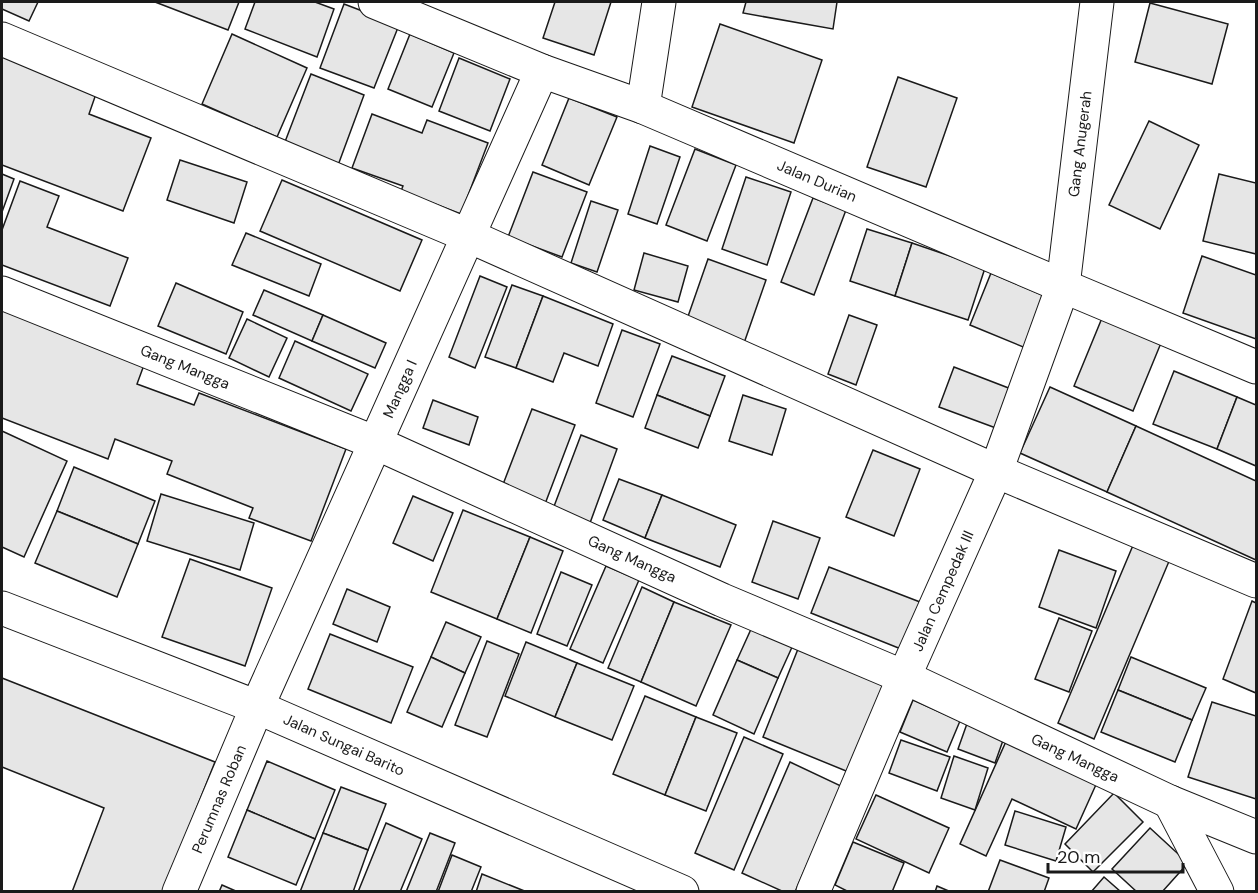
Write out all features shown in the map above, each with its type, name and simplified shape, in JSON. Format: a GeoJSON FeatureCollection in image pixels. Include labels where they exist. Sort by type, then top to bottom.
{"type":"FeatureCollection","features":[{"type":"Feature","properties":{"kind":"street","name":"Jalan Durian"},"geometry":{"type":"LineString","coordinates":[[375,2],[542,71],[643,107],[1257,367]]}},
{"type":"Feature","properties":{"kind":"street"},"geometry":{"type":"LineString","coordinates":[[643,107],[659,2]]}},
{"type":"Feature","properties":{"kind":"street","name":"Gang Anugerah"},"geometry":{"type":"LineString","coordinates":[[1063,286],[1097,2]]}},
{"type":"Feature","properties":{"kind":"street"},"geometry":{"type":"LineString","coordinates":[[2,39],[469,236],[996,471],[1257,581]]}},
{"type":"Feature","properties":{"kind":"street","name":"Mangga I"},"geometry":{"type":"LineString","coordinates":[[257,707],[542,71]]}},
{"type":"Feature","properties":{"kind":"street","name":"Jalan Cempedak III"},"geometry":{"type":"LineString","coordinates":[[813,891],[904,677],[996,471],[1063,286]]}},
{"type":"Feature","properties":{"kind":"street","name":"Gang Mangga"},"geometry":{"type":"LineString","coordinates":[[2,293],[376,443],[722,600],[904,677],[1170,802],[1257,837]]}},
{"type":"Feature","properties":{"kind":"street","name":"Jalan Sungai Barito"},"geometry":{"type":"LineString","coordinates":[[2,608],[257,707],[682,891]]}},
{"type":"Feature","properties":{"kind":"street","name":"Perumnas Roban"},"geometry":{"type":"LineString","coordinates":[[179,891],[257,707]]}},
{"type":"Feature","properties":{"kind":"street"},"geometry":{"type":"LineString","coordinates":[[1170,802],[1217,891]]}},
{"type":"Feature","properties":{"kind":"building"},"geometry":{"type":"Polygon","coordinates":[[[2,2],[38,2],[29,21],[2,9],[2,2]]]}},
{"type":"Feature","properties":{"kind":"building"},"geometry":{"type":"Polygon","coordinates":[[[155,2],[239,2],[228,30],[155,2]]]}},
{"type":"Feature","properties":{"kind":"building"},"geometry":{"type":"Polygon","coordinates":[[[255,2],[315,2],[334,9],[317,57],[245,29],[255,2]]]}},
{"type":"Feature","properties":{"kind":"building"},"geometry":{"type":"Polygon","coordinates":[[[555,2],[611,2],[594,55],[543,38],[555,2]]]}},
{"type":"Feature","properties":{"kind":"building"},"geometry":{"type":"Polygon","coordinates":[[[746,2],[837,2],[833,29],[743,13],[746,2]]]}},
{"type":"Feature","properties":{"kind":"building"},"geometry":{"type":"Polygon","coordinates":[[[1150,3],[1228,24],[1212,84],[1135,62],[1150,3]]]}},
{"type":"Feature","properties":{"kind":"building"},"geometry":{"type":"Polygon","coordinates":[[[344,4],[399,25],[374,88],[320,68],[344,4]]]}},
{"type":"Feature","properties":{"kind":"building"},"geometry":{"type":"Polygon","coordinates":[[[720,24],[822,60],[794,143],[692,107],[720,24]]]}},
{"type":"Feature","properties":{"kind":"building"},"geometry":{"type":"Polygon","coordinates":[[[232,34],[307,68],[277,137],[202,104],[232,34]]]}},
{"type":"Feature","properties":{"kind":"building"},"geometry":{"type":"Polygon","coordinates":[[[410,34],[454,53],[432,107],[388,89],[410,34]]]}},
{"type":"Feature","properties":{"kind":"building"},"geometry":{"type":"Polygon","coordinates":[[[2,54],[97,91],[89,114],[151,138],[123,211],[2,165],[2,54]]]}},
{"type":"Feature","properties":{"kind":"building"},"geometry":{"type":"Polygon","coordinates":[[[459,58],[510,79],[490,131],[439,111],[459,58]]]}},
{"type":"Feature","properties":{"kind":"building"},"geometry":{"type":"Polygon","coordinates":[[[311,74],[364,95],[337,168],[283,147],[311,74]]]}},
{"type":"Feature","properties":{"kind":"building"},"geometry":{"type":"Polygon","coordinates":[[[898,77],[957,98],[926,187],[867,167],[898,77]]]}},
{"type":"Feature","properties":{"kind":"building"},"geometry":{"type":"Polygon","coordinates":[[[569,98],[617,117],[589,185],[542,165],[569,98]]]}},
{"type":"Feature","properties":{"kind":"building"},"geometry":{"type":"Polygon","coordinates":[[[372,114],[422,133],[427,120],[488,143],[461,214],[401,191],[403,186],[352,168],[372,114]]]}},
{"type":"Feature","properties":{"kind":"building"},"geometry":{"type":"Polygon","coordinates":[[[1149,121],[1199,145],[1160,229],[1109,205],[1149,121]]]}},
{"type":"Feature","properties":{"kind":"building"},"geometry":{"type":"Polygon","coordinates":[[[650,146],[680,157],[657,224],[628,214],[650,146]]]}},
{"type":"Feature","properties":{"kind":"building"},"geometry":{"type":"Polygon","coordinates":[[[695,149],[736,165],[707,241],[666,225],[695,149]]]}},
{"type":"Feature","properties":{"kind":"building"},"geometry":{"type":"Polygon","coordinates":[[[180,160],[247,182],[234,223],[167,200],[180,160]]]}},
{"type":"Feature","properties":{"kind":"building"},"geometry":{"type":"Polygon","coordinates":[[[533,172],[587,192],[562,257],[508,237],[533,172]]]}},
{"type":"Feature","properties":{"kind":"building"},"geometry":{"type":"Polygon","coordinates":[[[2,174],[14,179],[2,212],[2,174]]]}},
{"type":"Feature","properties":{"kind":"building"},"geometry":{"type":"Polygon","coordinates":[[[1219,174],[1256,183],[1256,254],[1203,241],[1219,174]]]}},
{"type":"Feature","properties":{"kind":"building"},"geometry":{"type":"Polygon","coordinates":[[[746,177],[791,192],[767,265],[722,249],[746,177]]]}},
{"type":"Feature","properties":{"kind":"building"},"geometry":{"type":"Polygon","coordinates":[[[282,180],[422,240],[400,291],[260,231],[282,180]]]}},
{"type":"Feature","properties":{"kind":"building"},"geometry":{"type":"Polygon","coordinates":[[[20,181],[59,196],[47,227],[128,258],[110,306],[2,265],[2,230],[20,181]]]}},
{"type":"Feature","properties":{"kind":"building"},"geometry":{"type":"Polygon","coordinates":[[[813,198],[846,210],[814,295],[781,282],[813,198]]]}},
{"type":"Feature","properties":{"kind":"building"},"geometry":{"type":"Polygon","coordinates":[[[591,201],[618,210],[597,272],[571,263],[591,201]]]}},
{"type":"Feature","properties":{"kind":"building"},"geometry":{"type":"Polygon","coordinates":[[[867,229],[912,243],[895,296],[850,281],[867,229]]]}},
{"type":"Feature","properties":{"kind":"building"},"geometry":{"type":"Polygon","coordinates":[[[246,233],[321,264],[309,296],[232,265],[246,233]]]}},
{"type":"Feature","properties":{"kind":"building"},"geometry":{"type":"Polygon","coordinates":[[[912,243],[985,268],[968,320],[895,296],[912,243]]]}},
{"type":"Feature","properties":{"kind":"building"},"geometry":{"type":"Polygon","coordinates":[[[644,253],[688,266],[678,302],[634,290],[644,253]]]}},
{"type":"Feature","properties":{"kind":"building"},"geometry":{"type":"Polygon","coordinates":[[[1202,256],[1256,275],[1256,339],[1183,313],[1202,256]]]}},
{"type":"Feature","properties":{"kind":"building"},"geometry":{"type":"Polygon","coordinates":[[[708,259],[766,280],[743,346],[685,325],[708,259]]]}},
{"type":"Feature","properties":{"kind":"building"},"geometry":{"type":"Polygon","coordinates":[[[991,273],[1054,300],[1033,351],[970,325],[991,273]]]}},
{"type":"Feature","properties":{"kind":"building"},"geometry":{"type":"Polygon","coordinates":[[[480,276],[507,287],[475,368],[449,357],[480,276]]]}},
{"type":"Feature","properties":{"kind":"building"},"geometry":{"type":"Polygon","coordinates":[[[176,283],[243,312],[226,354],[158,326],[176,283]]]}},
{"type":"Feature","properties":{"kind":"building"},"geometry":{"type":"Polygon","coordinates":[[[512,285],[543,296],[516,368],[485,357],[512,285]]]}},
{"type":"Feature","properties":{"kind":"building"},"geometry":{"type":"Polygon","coordinates":[[[264,290],[323,315],[312,341],[253,315],[264,290]]]}},
{"type":"Feature","properties":{"kind":"building"},"geometry":{"type":"Polygon","coordinates":[[[543,296],[613,324],[598,366],[564,353],[553,382],[516,368],[543,296]]]}},
{"type":"Feature","properties":{"kind":"building"},"geometry":{"type":"Polygon","coordinates":[[[2,309],[144,365],[137,384],[194,405],[199,393],[346,449],[311,541],[249,518],[253,508],[167,474],[172,461],[115,439],[108,459],[2,418],[2,309]]]}},
{"type":"Feature","properties":{"kind":"building"},"geometry":{"type":"Polygon","coordinates":[[[323,315],[386,343],[375,368],[312,341],[323,315]]]}},
{"type":"Feature","properties":{"kind":"building"},"geometry":{"type":"Polygon","coordinates":[[[849,315],[877,325],[856,385],[828,374],[849,315]]]}},
{"type":"Feature","properties":{"kind":"building"},"geometry":{"type":"Polygon","coordinates":[[[1102,318],[1161,343],[1133,411],[1074,386],[1102,318]]]}},
{"type":"Feature","properties":{"kind":"building"},"geometry":{"type":"Polygon","coordinates":[[[247,319],[287,338],[269,377],[229,358],[247,319]]]}},
{"type":"Feature","properties":{"kind":"building"},"geometry":{"type":"Polygon","coordinates":[[[622,330],[660,344],[633,417],[596,403],[622,330]]]}},
{"type":"Feature","properties":{"kind":"building"},"geometry":{"type":"Polygon","coordinates":[[[295,341],[368,374],[351,411],[279,378],[295,341]]]}},
{"type":"Feature","properties":{"kind":"building"},"geometry":{"type":"Polygon","coordinates":[[[672,356],[725,376],[710,416],[657,395],[672,356]]]}},
{"type":"Feature","properties":{"kind":"building"},"geometry":{"type":"Polygon","coordinates":[[[954,367],[1019,392],[1004,431],[939,407],[954,367]]]}},
{"type":"Feature","properties":{"kind":"building"},"geometry":{"type":"Polygon","coordinates":[[[1174,371],[1237,397],[1217,449],[1153,424],[1174,371]]]}},
{"type":"Feature","properties":{"kind":"building"},"geometry":{"type":"Polygon","coordinates":[[[1050,387],[1136,426],[1107,492],[1020,453],[1050,387]]]}},
{"type":"Feature","properties":{"kind":"building"},"geometry":{"type":"Polygon","coordinates":[[[657,395],[710,416],[698,448],[645,428],[657,395]]]}},
{"type":"Feature","properties":{"kind":"building"},"geometry":{"type":"Polygon","coordinates":[[[743,395],[786,409],[772,455],[729,441],[743,395]]]}},
{"type":"Feature","properties":{"kind":"building"},"geometry":{"type":"Polygon","coordinates":[[[1237,397],[1256,405],[1256,466],[1217,449],[1237,397]]]}},
{"type":"Feature","properties":{"kind":"building"},"geometry":{"type":"Polygon","coordinates":[[[433,400],[478,417],[469,445],[423,428],[433,400]]]}},
{"type":"Feature","properties":{"kind":"building"},"geometry":{"type":"Polygon","coordinates":[[[532,409],[575,425],[545,504],[502,487],[532,409]]]}},
{"type":"Feature","properties":{"kind":"building"},"geometry":{"type":"Polygon","coordinates":[[[1136,426],[1256,481],[1256,560],[1107,492],[1136,426]]]}},
{"type":"Feature","properties":{"kind":"building"},"geometry":{"type":"Polygon","coordinates":[[[2,431],[67,461],[24,557],[2,547],[2,431]]]}},
{"type":"Feature","properties":{"kind":"building"},"geometry":{"type":"Polygon","coordinates":[[[581,435],[617,449],[590,523],[553,509],[581,435]]]}},
{"type":"Feature","properties":{"kind":"building"},"geometry":{"type":"Polygon","coordinates":[[[873,450],[920,469],[894,536],[846,517],[873,450]]]}},
{"type":"Feature","properties":{"kind":"building"},"geometry":{"type":"Polygon","coordinates":[[[74,467],[155,501],[138,544],[57,511],[74,467]]]}},
{"type":"Feature","properties":{"kind":"building"},"geometry":{"type":"Polygon","coordinates":[[[619,479],[662,495],[645,538],[603,520],[619,479]]]}},
{"type":"Feature","properties":{"kind":"building"},"geometry":{"type":"Polygon","coordinates":[[[161,494],[254,523],[240,570],[147,541],[161,494]]]}},
{"type":"Feature","properties":{"kind":"building"},"geometry":{"type":"Polygon","coordinates":[[[662,495],[736,525],[720,567],[645,538],[662,495]]]}},
{"type":"Feature","properties":{"kind":"building"},"geometry":{"type":"Polygon","coordinates":[[[413,496],[453,513],[433,561],[393,543],[413,496]]]}},
{"type":"Feature","properties":{"kind":"building"},"geometry":{"type":"Polygon","coordinates":[[[463,510],[530,537],[497,619],[431,592],[463,510]]]}},
{"type":"Feature","properties":{"kind":"building"},"geometry":{"type":"Polygon","coordinates":[[[57,511],[138,544],[117,597],[35,563],[57,511]]]}},
{"type":"Feature","properties":{"kind":"building"},"geometry":{"type":"Polygon","coordinates":[[[773,521],[820,538],[798,599],[752,582],[773,521]]]}},
{"type":"Feature","properties":{"kind":"building"},"geometry":{"type":"Polygon","coordinates":[[[530,537],[563,551],[531,633],[497,619],[530,537]]]}},
{"type":"Feature","properties":{"kind":"building"},"geometry":{"type":"Polygon","coordinates":[[[1134,543],[1170,559],[1094,739],[1058,723],[1134,543]]]}},
{"type":"Feature","properties":{"kind":"building"},"geometry":{"type":"Polygon","coordinates":[[[1059,550],[1116,571],[1096,628],[1039,607],[1059,550]]]}},
{"type":"Feature","properties":{"kind":"building"},"geometry":{"type":"Polygon","coordinates":[[[190,559],[272,588],[245,666],[162,637],[190,559]]]}},
{"type":"Feature","properties":{"kind":"building"},"geometry":{"type":"Polygon","coordinates":[[[606,566],[639,580],[603,663],[570,649],[606,566]]]}},
{"type":"Feature","properties":{"kind":"building"},"geometry":{"type":"Polygon","coordinates":[[[829,567],[920,602],[901,649],[811,613],[829,567]]]}},
{"type":"Feature","properties":{"kind":"building"},"geometry":{"type":"Polygon","coordinates":[[[561,572],[592,585],[567,646],[537,634],[561,572]]]}},
{"type":"Feature","properties":{"kind":"building"},"geometry":{"type":"Polygon","coordinates":[[[642,587],[674,602],[641,682],[608,668],[642,587]]]}},
{"type":"Feature","properties":{"kind":"building"},"geometry":{"type":"Polygon","coordinates":[[[347,589],[390,607],[377,642],[333,624],[347,589]]]}},
{"type":"Feature","properties":{"kind":"building"},"geometry":{"type":"Polygon","coordinates":[[[1252,601],[1256,603],[1256,693],[1223,679],[1252,601]]]}},
{"type":"Feature","properties":{"kind":"building"},"geometry":{"type":"Polygon","coordinates":[[[674,602],[731,625],[696,706],[641,682],[674,602]]]}},
{"type":"Feature","properties":{"kind":"building"},"geometry":{"type":"Polygon","coordinates":[[[1059,618],[1092,631],[1069,692],[1035,679],[1059,618]]]}},
{"type":"Feature","properties":{"kind":"building"},"geometry":{"type":"Polygon","coordinates":[[[446,622],[481,637],[465,673],[431,657],[446,622]]]}},
{"type":"Feature","properties":{"kind":"building"},"geometry":{"type":"Polygon","coordinates":[[[752,627],[793,645],[778,678],[737,660],[752,627]]]}},
{"type":"Feature","properties":{"kind":"building"},"geometry":{"type":"Polygon","coordinates":[[[330,634],[413,667],[391,723],[308,689],[330,634]]]}},
{"type":"Feature","properties":{"kind":"building"},"geometry":{"type":"Polygon","coordinates":[[[487,641],[519,654],[487,737],[455,725],[487,641]]]}},
{"type":"Feature","properties":{"kind":"building"},"geometry":{"type":"Polygon","coordinates":[[[526,642],[577,663],[555,717],[505,696],[526,642]]]}},
{"type":"Feature","properties":{"kind":"building"},"geometry":{"type":"Polygon","coordinates":[[[798,649],[886,685],[851,773],[763,737],[798,649]]]}},
{"type":"Feature","properties":{"kind":"building"},"geometry":{"type":"Polygon","coordinates":[[[431,657],[465,673],[442,727],[407,712],[431,657]]]}},
{"type":"Feature","properties":{"kind":"building"},"geometry":{"type":"Polygon","coordinates":[[[1131,657],[1206,688],[1192,720],[1118,690],[1131,657]]]}},
{"type":"Feature","properties":{"kind":"building"},"geometry":{"type":"Polygon","coordinates":[[[737,660],[778,678],[754,734],[713,715],[737,660]]]}},
{"type":"Feature","properties":{"kind":"building"},"geometry":{"type":"Polygon","coordinates":[[[577,663],[634,686],[612,740],[555,717],[577,663]]]}},
{"type":"Feature","properties":{"kind":"building"},"geometry":{"type":"Polygon","coordinates":[[[2,678],[215,762],[163,892],[72,892],[104,808],[2,767],[2,678]]]}},
{"type":"Feature","properties":{"kind":"building"},"geometry":{"type":"Polygon","coordinates":[[[1118,690],[1192,720],[1175,762],[1101,732],[1118,690]]]}},
{"type":"Feature","properties":{"kind":"building"},"geometry":{"type":"Polygon","coordinates":[[[645,696],[696,717],[665,795],[613,774],[645,696]]]}},
{"type":"Feature","properties":{"kind":"building"},"geometry":{"type":"Polygon","coordinates":[[[913,700],[960,721],[947,752],[900,732],[913,700]]]}},
{"type":"Feature","properties":{"kind":"building"},"geometry":{"type":"Polygon","coordinates":[[[1212,702],[1256,716],[1256,799],[1188,777],[1212,702]]]}},
{"type":"Feature","properties":{"kind":"building"},"geometry":{"type":"Polygon","coordinates":[[[696,717],[737,733],[706,811],[665,795],[696,717]]]}},
{"type":"Feature","properties":{"kind":"building"},"geometry":{"type":"Polygon","coordinates":[[[969,718],[1006,732],[995,763],[958,749],[969,718]]]}},
{"type":"Feature","properties":{"kind":"building"},"geometry":{"type":"Polygon","coordinates":[[[744,737],[783,754],[734,870],[695,853],[744,737]]]}},
{"type":"Feature","properties":{"kind":"building"},"geometry":{"type":"Polygon","coordinates":[[[1008,737],[1099,778],[1076,829],[1012,799],[986,856],[960,844],[1008,737]]]}},
{"type":"Feature","properties":{"kind":"building"},"geometry":{"type":"Polygon","coordinates":[[[901,740],[950,757],[937,791],[889,773],[901,740]]]}},
{"type":"Feature","properties":{"kind":"building"},"geometry":{"type":"Polygon","coordinates":[[[954,756],[988,768],[975,810],[941,798],[954,756]]]}},
{"type":"Feature","properties":{"kind":"building"},"geometry":{"type":"Polygon","coordinates":[[[267,761],[335,790],[315,839],[247,810],[267,761]]]}},
{"type":"Feature","properties":{"kind":"building"},"geometry":{"type":"Polygon","coordinates":[[[790,762],[841,786],[795,892],[784,892],[742,873],[790,762]]]}},
{"type":"Feature","properties":{"kind":"building"},"geometry":{"type":"Polygon","coordinates":[[[341,787],[386,804],[368,850],[323,833],[341,787]]]}},
{"type":"Feature","properties":{"kind":"building"},"geometry":{"type":"Polygon","coordinates":[[[1114,793],[1143,822],[1093,872],[1065,844],[1114,793]]]}},
{"type":"Feature","properties":{"kind":"building"},"geometry":{"type":"Polygon","coordinates":[[[876,795],[949,828],[929,873],[856,839],[876,795]]]}},
{"type":"Feature","properties":{"kind":"building"},"geometry":{"type":"Polygon","coordinates":[[[247,810],[315,839],[296,885],[228,857],[247,810]]]}},
{"type":"Feature","properties":{"kind":"building"},"geometry":{"type":"Polygon","coordinates":[[[1015,811],[1066,827],[1056,861],[1005,845],[1015,811]]]}},
{"type":"Feature","properties":{"kind":"building"},"geometry":{"type":"Polygon","coordinates":[[[386,823],[422,839],[400,892],[358,892],[386,823]]]}},
{"type":"Feature","properties":{"kind":"building"},"geometry":{"type":"Polygon","coordinates":[[[1150,828],[1188,863],[1162,892],[1137,892],[1112,869],[1150,828]]]}},
{"type":"Feature","properties":{"kind":"building"},"geometry":{"type":"Polygon","coordinates":[[[323,833],[368,850],[353,892],[300,892],[323,833]]]}},
{"type":"Feature","properties":{"kind":"building"},"geometry":{"type":"Polygon","coordinates":[[[430,833],[455,843],[436,892],[406,892],[430,833]]]}},
{"type":"Feature","properties":{"kind":"building"},"geometry":{"type":"Polygon","coordinates":[[[853,842],[904,863],[892,892],[849,892],[835,885],[853,842]]]}},
{"type":"Feature","properties":{"kind":"building"},"geometry":{"type":"Polygon","coordinates":[[[452,855],[481,867],[471,892],[438,892],[452,855]]]}},
{"type":"Feature","properties":{"kind":"building"},"geometry":{"type":"Polygon","coordinates":[[[1000,860],[1049,878],[1044,892],[988,892],[1000,860]]]}},
{"type":"Feature","properties":{"kind":"building"},"geometry":{"type":"Polygon","coordinates":[[[482,874],[527,892],[476,892],[482,874]]]}},
{"type":"Feature","properties":{"kind":"building"},"geometry":{"type":"Polygon","coordinates":[[[1104,877],[1121,892],[1091,892],[1104,877]]]}},
{"type":"Feature","properties":{"kind":"building"},"geometry":{"type":"Polygon","coordinates":[[[222,885],[238,892],[219,892],[222,885]]]}},
{"type":"Feature","properties":{"kind":"building"},"geometry":{"type":"Polygon","coordinates":[[[937,886],[951,892],[935,892],[937,886]]]}}]}
